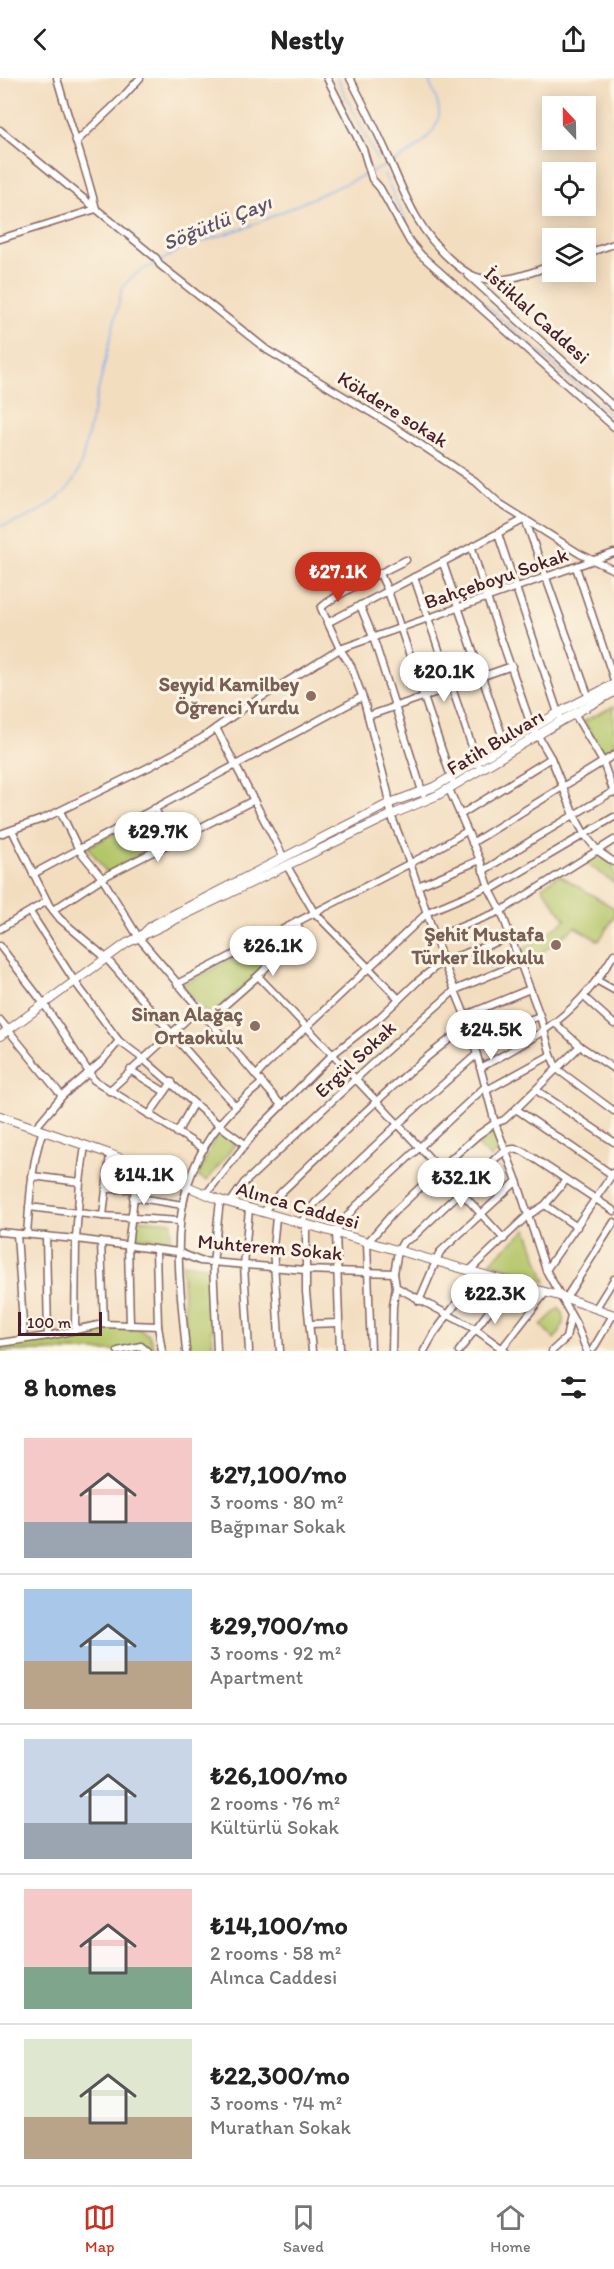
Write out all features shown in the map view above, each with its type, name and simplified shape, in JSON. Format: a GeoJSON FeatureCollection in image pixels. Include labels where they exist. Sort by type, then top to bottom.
{"type":"FeatureCollection","features":[{"type":"Feature","properties":{"kind":"main road"},"geometry":{"type":"LineString","coordinates":[[4,1033],[127,943],[139,938],[151,926],[390,803],[451,777],[505,745],[535,732],[614,684]]}},
{"type":"Feature","properties":{"kind":"main road","name":"Fatih Bulvarı"},"geometry":{"type":"LineString","coordinates":[[560,717],[574,714],[590,700],[614,692]]}},
{"type":"Feature","properties":{"kind":"main road","name":"Fatih Bulvarı"},"geometry":{"type":"LineString","coordinates":[[139,938],[451,787],[508,754],[535,732]]}},
{"type":"Feature","properties":{"kind":"main road","name":"Alınca Caddesi"},"geometry":{"type":"LineString","coordinates":[[0,1116],[110,1154],[220,1200],[546,1292],[613,1315]]}},
{"type":"Feature","properties":{"kind":"street"},"geometry":{"type":"LineString","coordinates":[[57,78],[81,160],[89,179],[96,209]]}},
{"type":"Feature","properties":{"kind":"street"},"geometry":{"type":"LineString","coordinates":[[77,141],[122,99],[140,78]]}},
{"type":"Feature","properties":{"kind":"street"},"geometry":{"type":"LineString","coordinates":[[327,78],[363,149],[372,179],[380,188],[410,242],[421,255],[614,427]]}},
{"type":"Feature","properties":{"kind":"street","name":"İstiklal Caddesi"},"geometry":{"type":"LineString","coordinates":[[350,78],[387,153],[413,213],[431,240],[614,407]]}},
{"type":"Feature","properties":{"kind":"street"},"geometry":{"type":"LineString","coordinates":[[0,130],[96,209]]}},
{"type":"Feature","properties":{"kind":"street"},"geometry":{"type":"LineString","coordinates":[[0,239],[96,209]]}},
{"type":"Feature","properties":{"kind":"street","name":"Kökdere sokak"},"geometry":{"type":"LineString","coordinates":[[96,209],[156,258],[160,265],[267,350],[390,424],[476,481],[499,503],[580,554],[613,571]]}},
{"type":"Feature","properties":{"kind":"street"},"geometry":{"type":"LineString","coordinates":[[596,250],[614,244]]}},
{"type":"Feature","properties":{"kind":"street"},"geometry":{"type":"LineString","coordinates":[[464,271],[480,278],[498,280],[542,268]]}},
{"type":"Feature","properties":{"kind":"street"},"geometry":{"type":"LineString","coordinates":[[327,622],[525,519],[590,700]]}},
{"type":"Feature","properties":{"kind":"street"},"geometry":{"type":"LineString","coordinates":[[498,534],[560,717]]}},
{"type":"Feature","properties":{"kind":"street"},"geometry":{"type":"LineString","coordinates":[[472,548],[486,598],[535,732],[551,758],[574,815],[585,835],[598,851],[614,862]]}},
{"type":"Feature","properties":{"kind":"street","name":"Bahçeboyu Sokak"},"geometry":{"type":"LineString","coordinates":[[0,834],[60,811],[135,775],[202,738],[244,708],[340,649],[614,553]]}},
{"type":"Feature","properties":{"kind":"street"},"geometry":{"type":"LineString","coordinates":[[406,560],[321,608],[340,649],[351,666],[362,697],[390,803],[391,815],[428,912],[443,961],[466,1015],[495,1123],[518,1181],[527,1216],[546,1270],[590,1349],[613,1315]]}},
{"type":"Feature","properties":{"kind":"street"},"geometry":{"type":"LineString","coordinates":[[443,563],[508,754]]}},
{"type":"Feature","properties":{"kind":"street"},"geometry":{"type":"LineString","coordinates":[[576,567],[614,680]]}},
{"type":"Feature","properties":{"kind":"street"},"geometry":{"type":"LineString","coordinates":[[380,574],[388,591],[451,777],[451,787],[460,815],[511,937],[557,1069],[614,1111]]}},
{"type":"Feature","properties":{"kind":"street"},"geometry":{"type":"LineString","coordinates":[[414,577],[480,770]]}},
{"type":"Feature","properties":{"kind":"street"},"geometry":{"type":"LineString","coordinates":[[360,605],[374,637],[394,708],[425,800]]}},
{"type":"Feature","properties":{"kind":"street"},"geometry":{"type":"LineString","coordinates":[[368,716],[512,666]]}},
{"type":"Feature","properties":{"kind":"street"},"geometry":{"type":"LineString","coordinates":[[33,874],[362,697]]}},
{"type":"Feature","properties":{"kind":"street"},"geometry":{"type":"LineString","coordinates":[[483,871],[614,792],[603,762],[574,714]]}},
{"type":"Feature","properties":{"kind":"street"},"geometry":{"type":"LineString","coordinates":[[216,728],[284,858]]}},
{"type":"Feature","properties":{"kind":"street"},"geometry":{"type":"LineString","coordinates":[[472,843],[614,755]]}},
{"type":"Feature","properties":{"kind":"street"},"geometry":{"type":"LineString","coordinates":[[460,815],[551,758]]}},
{"type":"Feature","properties":{"kind":"street"},"geometry":{"type":"LineString","coordinates":[[53,910],[102,878],[254,800]]}},
{"type":"Feature","properties":{"kind":"street"},"geometry":{"type":"LineString","coordinates":[[155,808],[171,843]]}},
{"type":"Feature","properties":{"kind":"street"},"geometry":{"type":"LineString","coordinates":[[60,811],[79,850],[102,878],[139,938],[282,1106]]}},
{"type":"Feature","properties":{"kind":"street"},"geometry":{"type":"LineString","coordinates":[[256,1077],[428,912],[489,888],[614,818]]}},
{"type":"Feature","properties":{"kind":"street"},"geometry":{"type":"LineString","coordinates":[[12,830],[53,910],[82,939],[106,958],[236,1107]]}},
{"type":"Feature","properties":{"kind":"street"},"geometry":{"type":"LineString","coordinates":[[177,984],[467,831]]}},
{"type":"Feature","properties":{"kind":"street"},"geometry":{"type":"LineString","coordinates":[[435,937],[501,911],[614,840]]}},
{"type":"Feature","properties":{"kind":"street"},"geometry":{"type":"LineString","coordinates":[[418,886],[480,860]]}},
{"type":"Feature","properties":{"kind":"street"},"geometry":{"type":"LineString","coordinates":[[287,866],[314,912],[399,999]]}},
{"type":"Feature","properties":{"kind":"street"},"geometry":{"type":"LineString","coordinates":[[0,929],[47,901]]}},
{"type":"Feature","properties":{"kind":"street"},"geometry":{"type":"LineString","coordinates":[[30,912],[75,982],[118,1041],[172,1082],[193,1104],[245,1144]]}},
{"type":"Feature","properties":{"kind":"street"},"geometry":{"type":"LineString","coordinates":[[208,1020],[258,976],[300,932],[296,921]]}},
{"type":"Feature","properties":{"kind":"street"},"geometry":{"type":"LineString","coordinates":[[206,1194],[245,1144],[333,1054],[443,961],[511,937]]}},
{"type":"Feature","properties":{"kind":"street"},"geometry":{"type":"LineString","coordinates":[[0,946],[44,1004],[94,1080],[204,1149]]}},
{"type":"Feature","properties":{"kind":"street"},"geometry":{"type":"LineString","coordinates":[[480,1068],[556,1024],[598,981],[614,954]]}},
{"type":"Feature","properties":{"kind":"street","name":"Ergül Sokak"},"geometry":{"type":"LineString","coordinates":[[230,1203],[244,1184],[356,1078],[455,990],[520,963]]}},
{"type":"Feature","properties":{"kind":"street"},"geometry":{"type":"LineString","coordinates":[[258,976],[356,1078],[504,1239]]}},
{"type":"Feature","properties":{"kind":"street"},"geometry":{"type":"LineString","coordinates":[[598,981],[614,990]]}},
{"type":"Feature","properties":{"kind":"street"},"geometry":{"type":"LineString","coordinates":[[466,1015],[530,990]]}},
{"type":"Feature","properties":{"kind":"street"},"geometry":{"type":"LineString","coordinates":[[584,997],[614,1024]]}},
{"type":"Feature","properties":{"kind":"street"},"geometry":{"type":"LineString","coordinates":[[109,1091],[142,1058],[198,1009]]}},
{"type":"Feature","properties":{"kind":"street"},"geometry":{"type":"LineString","coordinates":[[472,1040],[540,1016]]}},
{"type":"Feature","properties":{"kind":"street"},"geometry":{"type":"LineString","coordinates":[[0,1020],[4,1033],[62,1096]]}},
{"type":"Feature","properties":{"kind":"street"},"geometry":{"type":"LineString","coordinates":[[556,1024],[580,1046],[614,1069]]}},
{"type":"Feature","properties":{"kind":"street"},"geometry":{"type":"LineString","coordinates":[[263,1213],[272,1201],[376,1102],[440,1046],[469,1025]]}},
{"type":"Feature","properties":{"kind":"street"},"geometry":{"type":"LineString","coordinates":[[27,1234],[39,1128],[62,1096],[102,1062],[118,1041]]}},
{"type":"Feature","properties":{"kind":"street"},"geometry":{"type":"LineString","coordinates":[[371,1351],[366,1272],[367,1243],[440,1169],[495,1123],[516,1109],[580,1046]]}},
{"type":"Feature","properties":{"kind":"street"},"geometry":{"type":"LineString","coordinates":[[312,1351],[303,1225],[315,1203],[397,1125],[476,1055]]}},
{"type":"Feature","properties":{"kind":"street"},"geometry":{"type":"LineString","coordinates":[[340,1351],[336,1232],[355,1207],[486,1088],[551,1055]]}},
{"type":"Feature","properties":{"kind":"street"},"geometry":{"type":"LineString","coordinates":[[130,1070],[165,1092]]}},
{"type":"Feature","properties":{"kind":"street"},"geometry":{"type":"LineString","coordinates":[[149,1116],[172,1082]]}},
{"type":"Feature","properties":{"kind":"street"},"geometry":{"type":"LineString","coordinates":[[186,1351],[178,1252],[179,1221],[187,1186],[204,1149],[219,1125],[262,1083]]}},
{"type":"Feature","properties":{"kind":"street"},"geometry":{"type":"LineString","coordinates":[[536,1090],[614,1142]]}},
{"type":"Feature","properties":{"kind":"street"},"geometry":{"type":"LineString","coordinates":[[177,1132],[193,1104]]}},
{"type":"Feature","properties":{"kind":"street"},"geometry":{"type":"LineString","coordinates":[[516,1109],[613,1174],[546,1270]]}},
{"type":"Feature","properties":{"kind":"street"},"geometry":{"type":"LineString","coordinates":[[75,1330],[76,1239],[85,1145]]}},
{"type":"Feature","properties":{"kind":"street"},"geometry":{"type":"LineString","coordinates":[[392,1351],[393,1306],[396,1287],[394,1273],[398,1251],[403,1242],[413,1237],[507,1150],[523,1151],[614,1211]]}},
{"type":"Feature","properties":{"kind":"street"},"geometry":{"type":"LineString","coordinates":[[103,1216],[110,1154]]}},
{"type":"Feature","properties":{"kind":"street"},"geometry":{"type":"LineString","coordinates":[[130,1324],[128,1246],[138,1165]]}},
{"type":"Feature","properties":{"kind":"street"},"geometry":{"type":"LineString","coordinates":[[32,1176],[80,1182]]}},
{"type":"Feature","properties":{"kind":"street"},"geometry":{"type":"LineString","coordinates":[[469,1271],[527,1216],[545,1205],[566,1180]]}},
{"type":"Feature","properties":{"kind":"street"},"geometry":{"type":"LineString","coordinates":[[420,1300],[440,1252],[518,1181]]}},
{"type":"Feature","properties":{"kind":"street"},"geometry":{"type":"LineString","coordinates":[[106,1189],[135,1189]]}},
{"type":"Feature","properties":{"kind":"street"},"geometry":{"type":"LineString","coordinates":[[134,1197],[183,1205]]}},
{"type":"Feature","properties":{"kind":"street"},"geometry":{"type":"LineString","coordinates":[[217,1351],[213,1262],[220,1200]]}},
{"type":"Feature","properties":{"kind":"street"},"geometry":{"type":"LineString","coordinates":[[545,1205],[577,1227]]}},
{"type":"Feature","properties":{"kind":"street"},"geometry":{"type":"LineString","coordinates":[[29,1207],[103,1216],[179,1221]]}},
{"type":"Feature","properties":{"kind":"street"},"geometry":{"type":"LineString","coordinates":[[249,1209],[244,1264],[249,1351]]}},
{"type":"Feature","properties":{"kind":"street"},"geometry":{"type":"LineString","coordinates":[[276,1217],[273,1248],[280,1351]]}},
{"type":"Feature","properties":{"kind":"street"},"geometry":{"type":"LineString","coordinates":[[562,1297],[614,1222]]}},
{"type":"Feature","properties":{"kind":"street","name":"Muhterem Sokak"},"geometry":{"type":"LineString","coordinates":[[0,1232],[178,1252],[200,1261],[305,1270],[394,1273]]}},
{"type":"Feature","properties":{"kind":"street"},"geometry":{"type":"LineString","coordinates":[[17,1234],[24,1339]]}},
{"type":"Feature","properties":{"kind":"street"},"geometry":{"type":"LineString","coordinates":[[46,1236],[48,1336]]}},
{"type":"Feature","properties":{"kind":"street"},"geometry":{"type":"LineString","coordinates":[[100,1242],[104,1324]]}},
{"type":"Feature","properties":{"kind":"street"},"geometry":{"type":"LineString","coordinates":[[156,1250],[158,1326],[162,1351]]}},
{"type":"Feature","properties":{"kind":"street"},"geometry":{"type":"LineString","coordinates":[[424,1351],[427,1343],[478,1274]]}},
{"type":"Feature","properties":{"kind":"street"},"geometry":{"type":"LineString","coordinates":[[596,1308],[614,1279]]}},
{"type":"Feature","properties":{"kind":"street"},"geometry":{"type":"LineString","coordinates":[[459,1351],[511,1282]]}},
{"type":"Feature","properties":{"kind":"street"},"geometry":{"type":"LineString","coordinates":[[396,1287],[475,1329],[502,1350],[546,1292]]}},
{"type":"Feature","properties":{"kind":"street"},"geometry":{"type":"LineString","coordinates":[[552,1351],[566,1338],[571,1316]]}},
{"type":"Feature","properties":{"kind":"street"},"geometry":{"type":"LineString","coordinates":[[310,1324],[339,1323]]}},
{"type":"Feature","properties":{"kind":"street"},"geometry":{"type":"LineString","coordinates":[[0,1343],[104,1324],[158,1326]]}},
{"type":"Feature","properties":{"kind":"street"},"geometry":{"type":"LineString","coordinates":[[118,1351],[141,1346],[147,1351]]}},
{"type":"Feature","properties":{"kind":"green space"},"geometry":{"type":"Polygon","coordinates":[[[614,706],[614,748],[604,755],[584,721],[614,706]]]}},
{"type":"Feature","properties":{"kind":"green space"},"geometry":{"type":"Polygon","coordinates":[[[155,811],[168,841],[107,873],[88,847],[155,811]]]}},
{"type":"Feature","properties":{"kind":"green space"},"geometry":{"type":"Polygon","coordinates":[[[600,852],[614,861],[614,883],[584,861],[600,852]]]}},
{"type":"Feature","properties":{"kind":"green space"},"geometry":{"type":"Polygon","coordinates":[[[559,875],[614,908],[614,917],[599,941],[575,927],[528,963],[522,950],[566,920],[542,887],[559,875]]]}},
{"type":"Feature","properties":{"kind":"green space"},"geometry":{"type":"Polygon","coordinates":[[[298,925],[301,932],[210,1017],[182,985],[298,925]]]}},
{"type":"Feature","properties":{"kind":"green space"},"geometry":{"type":"Polygon","coordinates":[[[219,1129],[237,1142],[207,1181],[198,1177],[219,1129]]]}},
{"type":"Feature","properties":{"kind":"green space"},"geometry":{"type":"Polygon","coordinates":[[[490,1129],[494,1130],[502,1148],[491,1158],[475,1142],[490,1129]]]}},
{"type":"Feature","properties":{"kind":"green space"},"geometry":{"type":"Polygon","coordinates":[[[136,1219],[172,1222],[170,1240],[135,1237],[136,1219]]]}},
{"type":"Feature","properties":{"kind":"green space"},"geometry":{"type":"Polygon","coordinates":[[[527,1229],[546,1282],[490,1262],[527,1229]]]}},
{"type":"Feature","properties":{"kind":"green space"},"geometry":{"type":"Polygon","coordinates":[[[182,1263],[209,1267],[213,1351],[187,1351],[182,1263]]]}},
{"type":"Feature","properties":{"kind":"green space"},"geometry":{"type":"Polygon","coordinates":[[[559,1308],[563,1316],[563,1324],[554,1339],[541,1325],[559,1308]]]}},
{"type":"Feature","properties":{"kind":"green space"},"geometry":{"type":"Polygon","coordinates":[[[99,1327],[139,1329],[149,1335],[155,1351],[148,1351],[143,1345],[118,1351],[0,1351],[0,1347],[99,1327]]]}},
{"type":"Feature","properties":{"kind":"waterway"},"geometry":{"type":"LineString","coordinates":[[337,78],[377,160]]}},
{"type":"Feature","properties":{"kind":"waterway","name":"Söğütlü Çayı"},"geometry":{"type":"LineString","coordinates":[[393,162],[424,142],[435,127],[439,110],[428,78]]}},
{"type":"Feature","properties":{"kind":"waterway","name":"Söğütlü Çayı"},"geometry":{"type":"LineString","coordinates":[[371,172],[389,164]]}},
{"type":"Feature","properties":{"kind":"waterway","name":"Söğütlü Çayı"},"geometry":{"type":"LineString","coordinates":[[160,262],[180,249],[250,226],[367,174]]}},
{"type":"Feature","properties":{"kind":"waterway"},"geometry":{"type":"LineString","coordinates":[[384,174],[412,235],[426,252],[614,418]]}},
{"type":"Feature","properties":{"kind":"waterway","name":"Söğütlü Çayı"},"geometry":{"type":"LineString","coordinates":[[0,526],[21,520],[53,502],[62,495],[75,478],[82,460],[122,289],[136,274],[155,264]]}},
{"type":"Feature","properties":{"kind":"place","name":"Seyyid Kamilbey Öğrenci Yurdu"},"geometry":{"type":"Point","coordinates":[311,696]}},
{"type":"Feature","properties":{"kind":"place","name":"Şehit Mustafa Türker İlkokulu"},"geometry":{"type":"Point","coordinates":[556,945]}},
{"type":"Feature","properties":{"kind":"place","name":"Sinan Alağaç Ortaokulu"},"geometry":{"type":"Point","coordinates":[255,1026]}}]}
